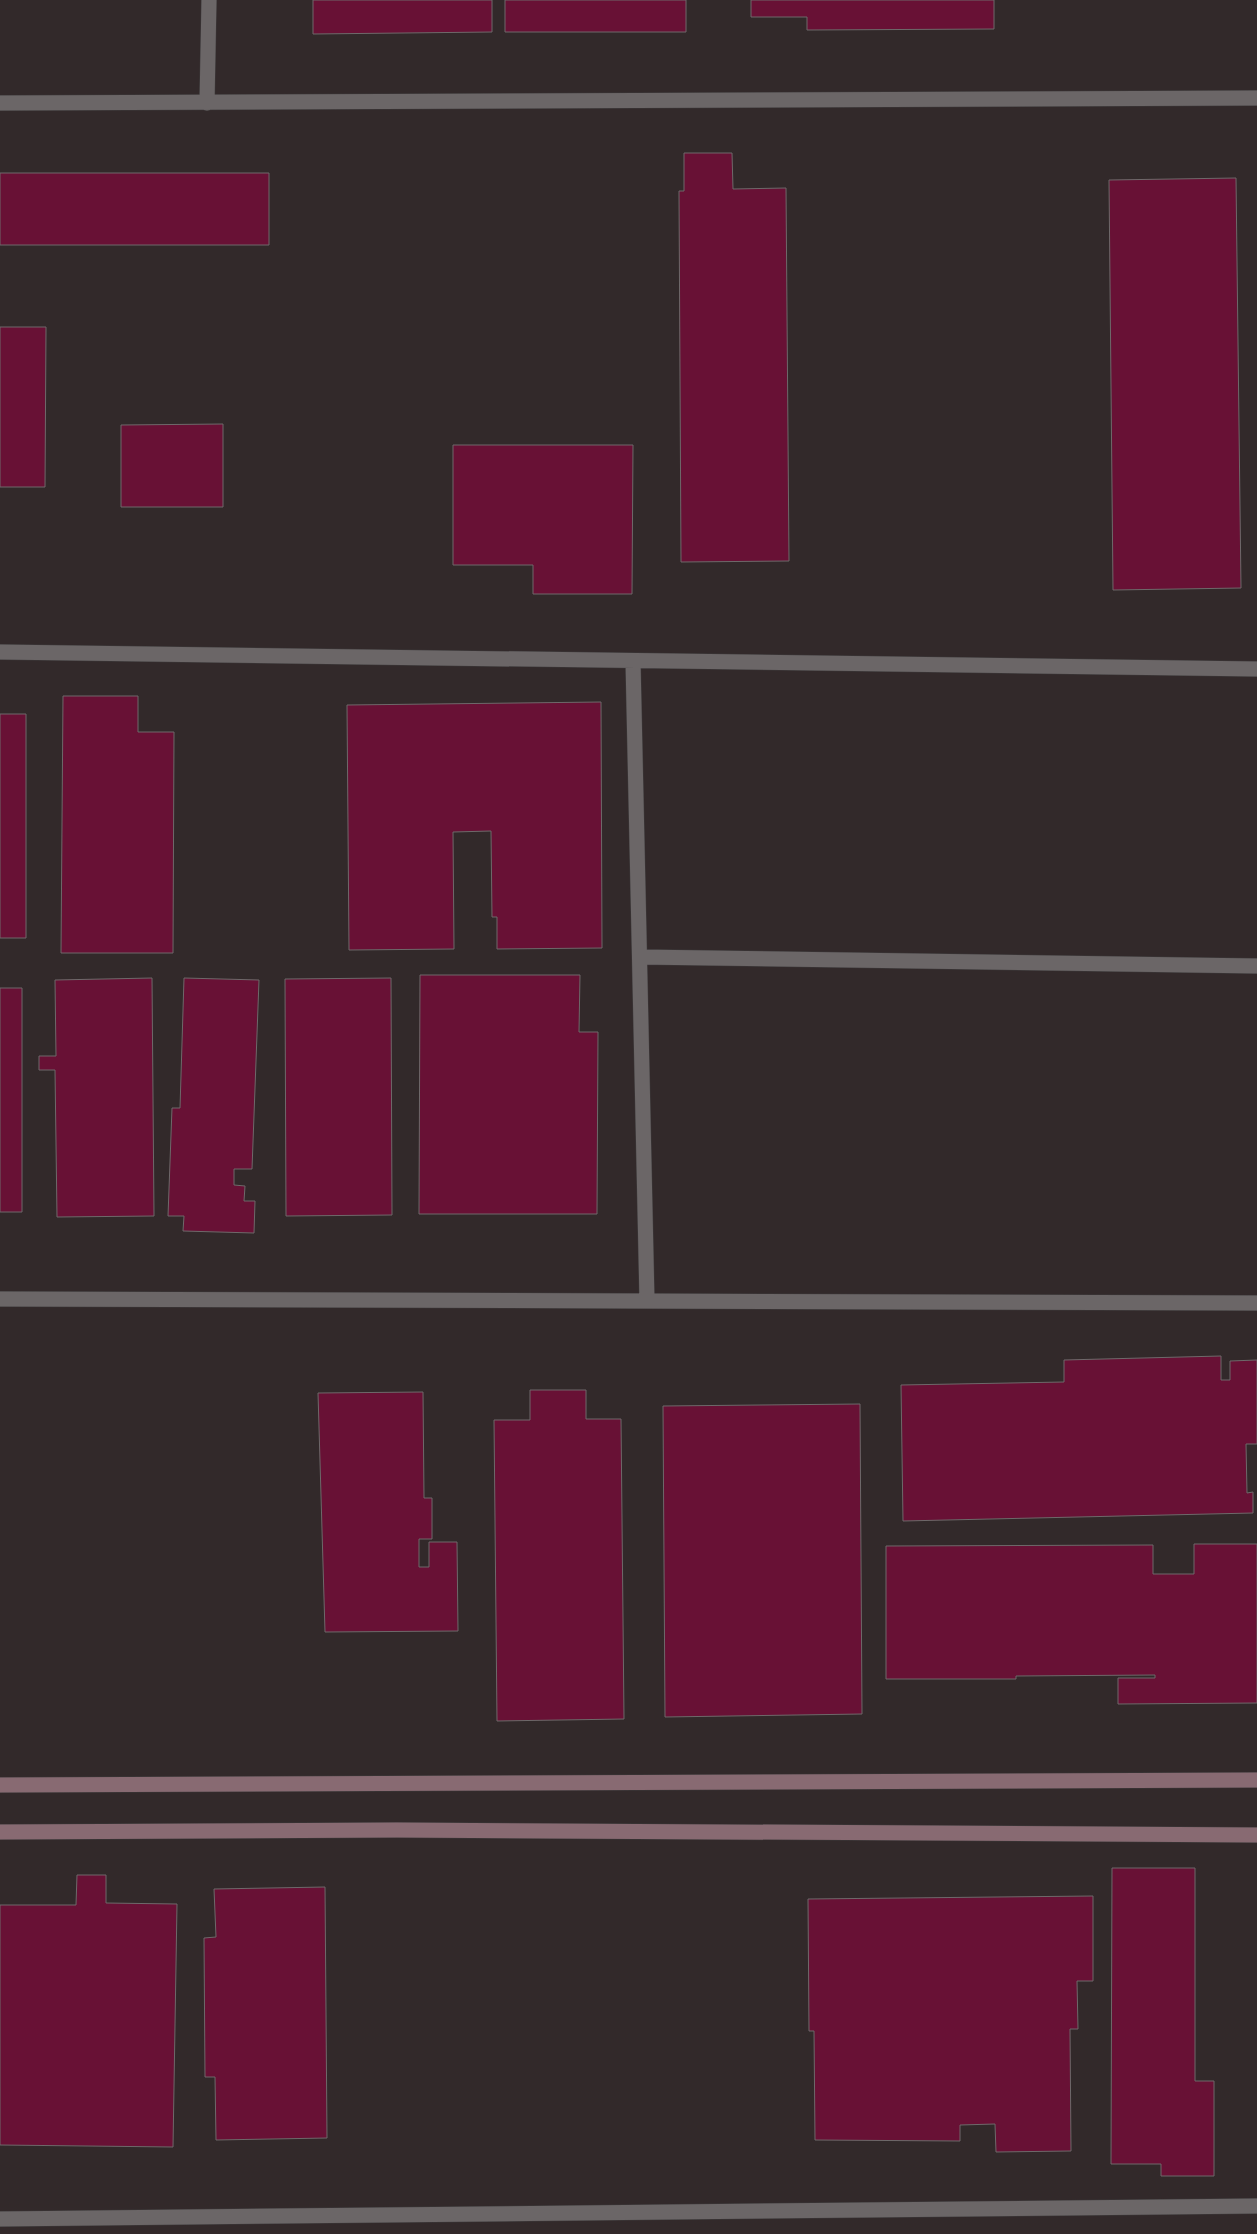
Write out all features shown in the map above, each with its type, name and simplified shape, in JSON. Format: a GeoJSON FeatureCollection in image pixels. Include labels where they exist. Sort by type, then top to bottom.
{"type":"FeatureCollection","features":[{"type":"Feature","properties":{"kind":"main road"},"geometry":{"type":"LineString","coordinates":[[0,1785],[1257,1780]]}},
{"type":"Feature","properties":{"kind":"main road"},"geometry":{"type":"LineString","coordinates":[[0,1832],[407,1830],[1257,1835]]}},
{"type":"Feature","properties":{"kind":"street"},"geometry":{"type":"LineString","coordinates":[[207,103],[209,0]]}},
{"type":"Feature","properties":{"kind":"street"},"geometry":{"type":"LineString","coordinates":[[0,103],[1257,98]]}},
{"type":"Feature","properties":{"kind":"street"},"geometry":{"type":"LineString","coordinates":[[0,652],[1257,669]]}},
{"type":"Feature","properties":{"kind":"street"},"geometry":{"type":"LineString","coordinates":[[633,661],[647,1301]]}},
{"type":"Feature","properties":{"kind":"street"},"geometry":{"type":"LineString","coordinates":[[640,957],[1257,966]]}},
{"type":"Feature","properties":{"kind":"street"},"geometry":{"type":"LineString","coordinates":[[0,1299],[1257,1303]]}},
{"type":"Feature","properties":{"kind":"street"},"geometry":{"type":"LineString","coordinates":[[0,2219],[1257,2206]]}},
{"type":"Feature","properties":{"kind":"shaded area"},"geometry":{"type":"Polygon","coordinates":[[[0,0],[1257,0],[1257,2234],[0,2234],[0,0]]]}},
{"type":"Feature","properties":{"kind":"building"},"geometry":{"type":"Polygon","coordinates":[[[313,0],[492,0],[492,32],[313,34],[313,0]]]}},
{"type":"Feature","properties":{"kind":"building"},"geometry":{"type":"Polygon","coordinates":[[[505,0],[686,0],[686,32],[505,32],[505,0]]]}},
{"type":"Feature","properties":{"kind":"building"},"geometry":{"type":"Polygon","coordinates":[[[751,0],[994,0],[994,29],[807,30],[807,17],[751,17],[751,0]]]}},
{"type":"Feature","properties":{"kind":"building"},"geometry":{"type":"Polygon","coordinates":[[[684,153],[732,153],[733,189],[786,188],[789,561],[681,562],[679,191],[684,191],[684,153]]]}},
{"type":"Feature","properties":{"kind":"building"},"geometry":{"type":"Polygon","coordinates":[[[0,173],[269,173],[269,245],[0,245],[0,173]]]}},
{"type":"Feature","properties":{"kind":"building"},"geometry":{"type":"Polygon","coordinates":[[[1236,178],[1241,588],[1113,590],[1109,180],[1236,178]]]}},
{"type":"Feature","properties":{"kind":"building"},"geometry":{"type":"Polygon","coordinates":[[[0,327],[46,327],[45,487],[0,487],[0,327]]]}},
{"type":"Feature","properties":{"kind":"building"},"geometry":{"type":"Polygon","coordinates":[[[223,424],[223,507],[121,507],[121,425],[223,424]]]}},
{"type":"Feature","properties":{"kind":"building"},"geometry":{"type":"Polygon","coordinates":[[[453,445],[633,445],[632,594],[533,594],[533,565],[453,565],[453,445]]]}},
{"type":"Feature","properties":{"kind":"building"},"geometry":{"type":"Polygon","coordinates":[[[63,696],[138,696],[138,732],[174,732],[173,953],[61,953],[63,696]]]}},
{"type":"Feature","properties":{"kind":"building"},"geometry":{"type":"Polygon","coordinates":[[[601,702],[602,948],[497,949],[497,917],[492,917],[491,831],[453,832],[454,949],[349,950],[347,705],[601,702]]]}},
{"type":"Feature","properties":{"kind":"building"},"geometry":{"type":"Polygon","coordinates":[[[0,714],[26,714],[26,938],[0,938],[0,714]]]}},
{"type":"Feature","properties":{"kind":"building"},"geometry":{"type":"Polygon","coordinates":[[[420,975],[580,975],[579,1032],[598,1032],[597,1214],[419,1214],[420,975]]]}},
{"type":"Feature","properties":{"kind":"building"},"geometry":{"type":"Polygon","coordinates":[[[152,978],[154,1216],[57,1217],[55,1070],[39,1070],[39,1056],[56,1056],[55,980],[152,978]]]}},
{"type":"Feature","properties":{"kind":"building"},"geometry":{"type":"Polygon","coordinates":[[[184,978],[259,980],[252,1169],[234,1169],[234,1185],[245,1186],[244,1201],[255,1201],[254,1233],[183,1231],[184,1216],[168,1216],[172,1108],[180,1108],[184,978]]]}},
{"type":"Feature","properties":{"kind":"building"},"geometry":{"type":"Polygon","coordinates":[[[391,978],[392,1215],[286,1216],[285,979],[391,978]]]}},
{"type":"Feature","properties":{"kind":"building"},"geometry":{"type":"Polygon","coordinates":[[[0,988],[22,988],[22,1212],[0,1212],[0,988]]]}},
{"type":"Feature","properties":{"kind":"building"},"geometry":{"type":"Polygon","coordinates":[[[1221,1356],[1221,1380],[1230,1380],[1230,1361],[1257,1360],[1257,1444],[1246,1444],[1247,1493],[1253,1492],[1253,1513],[903,1521],[901,1385],[1064,1382],[1064,1360],[1221,1356]]]}},
{"type":"Feature","properties":{"kind":"building"},"geometry":{"type":"Polygon","coordinates":[[[530,1390],[586,1390],[586,1419],[621,1419],[624,1719],[497,1721],[494,1420],[530,1420],[530,1390]]]}},
{"type":"Feature","properties":{"kind":"building"},"geometry":{"type":"Polygon","coordinates":[[[423,1392],[424,1498],[432,1498],[432,1539],[419,1539],[419,1567],[429,1567],[429,1542],[457,1542],[458,1631],[325,1632],[318,1393],[423,1392]]]}},
{"type":"Feature","properties":{"kind":"building"},"geometry":{"type":"Polygon","coordinates":[[[860,1404],[862,1714],[665,1717],[663,1406],[860,1404]]]}},
{"type":"Feature","properties":{"kind":"building"},"geometry":{"type":"Polygon","coordinates":[[[1194,1544],[1257,1544],[1257,1703],[1118,1704],[1118,1678],[1155,1678],[1155,1675],[1016,1676],[1016,1679],[886,1679],[886,1546],[1153,1545],[1153,1574],[1194,1574],[1194,1544]]]}},
{"type":"Feature","properties":{"kind":"building"},"geometry":{"type":"Polygon","coordinates":[[[1112,1868],[1195,1868],[1195,2081],[1214,2081],[1214,2176],[1161,2176],[1161,2164],[1111,2164],[1112,1868]]]}},
{"type":"Feature","properties":{"kind":"building"},"geometry":{"type":"Polygon","coordinates":[[[77,1875],[106,1875],[106,1903],[177,1904],[173,2147],[0,2145],[0,1905],[76,1905],[77,1875]]]}},
{"type":"Feature","properties":{"kind":"building"},"geometry":{"type":"Polygon","coordinates":[[[325,1887],[327,2138],[216,2140],[215,2077],[205,2077],[204,1938],[216,1937],[214,1889],[325,1887]]]}},
{"type":"Feature","properties":{"kind":"building"},"geometry":{"type":"Polygon","coordinates":[[[1093,1896],[1093,1981],[1077,1981],[1078,2029],[1070,2029],[1071,2151],[996,2152],[995,2124],[960,2125],[960,2141],[815,2140],[814,2031],[809,2031],[808,1899],[1093,1896]]]}}]}
